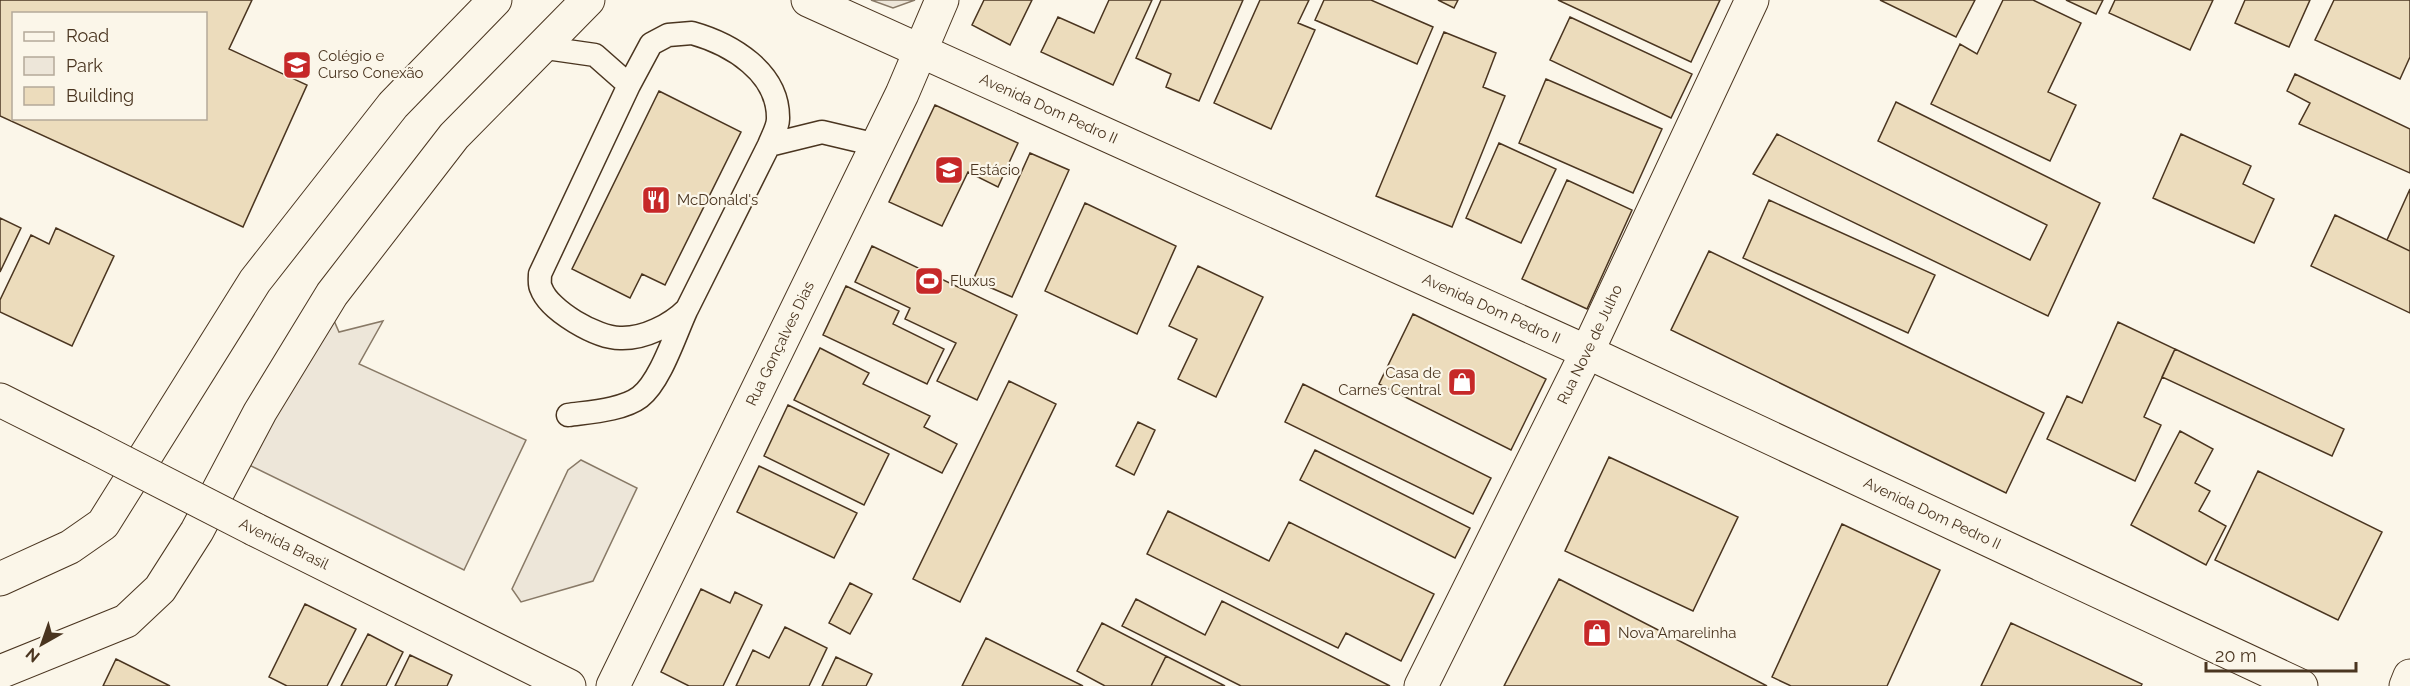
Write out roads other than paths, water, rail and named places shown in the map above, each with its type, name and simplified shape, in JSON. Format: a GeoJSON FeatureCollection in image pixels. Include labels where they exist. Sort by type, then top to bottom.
{"type":"FeatureCollection","features":[{"type":"Feature","properties":{"kind":"street"},"geometry":{"type":"LineString","coordinates":[[0,579],[70,548],[103,524],[255,281],[393,105],[495,0]]}},
{"type":"Feature","properties":{"kind":"street"},"geometry":{"type":"LineString","coordinates":[[0,672],[126,621],[160,589],[197,531],[260,412],[332,294],[454,136],[539,47],[588,0]]}},
{"type":"Feature","properties":{"kind":"street","name":"Avenida Dom Pedro II"},"geometry":{"type":"LineString","coordinates":[[808,0],[1587,351],[2301,686]]}},
{"type":"Feature","properties":{"kind":"street","name":"Rua Gonçalves Dias"},"geometry":{"type":"LineString","coordinates":[[613,686],[922,53],[942,0]]}},
{"type":"Feature","properties":{"kind":"street","name":"Rua Nove de Julho"},"geometry":{"type":"LineString","coordinates":[[1421,686],[1587,351],[1752,0]]}},
{"type":"Feature","properties":{"kind":"street","name":"Avenida Brasil"},"geometry":{"type":"LineString","coordinates":[[0,400],[569,686]]}},
{"type":"Feature","properties":{"kind":"street"},"geometry":{"type":"LineString","coordinates":[[2406,686],[2410,676]]}},
{"type":"Feature","properties":{"kind":"lane"},"geometry":{"type":"LineString","coordinates":[[568,415],[603,411],[640,397],[654,379],[769,145],[778,120],[769,82],[744,58],[714,40],[692,33],[668,35],[651,44],[629,85],[540,274],[540,288],[555,309],[602,336],[621,339],[644,334],[675,321],[687,309]]}},
{"type":"Feature","properties":{"kind":"lane"},"geometry":{"type":"LineString","coordinates":[[539,47],[596,55],[629,85]]}},
{"type":"Feature","properties":{"kind":"lane"},"geometry":{"type":"LineString","coordinates":[[769,145],[822,132],[877,145]]}},
{"type":"Feature","properties":{"kind":"place","name":"Colégio e Curso Conexão"},"geometry":{"type":"Point","coordinates":[297,65]}},
{"type":"Feature","properties":{"kind":"place","name":"Estácio"},"geometry":{"type":"Point","coordinates":[949,170]}},
{"type":"Feature","properties":{"kind":"place","name":"McDonald's"},"geometry":{"type":"Point","coordinates":[656,200]}},
{"type":"Feature","properties":{"kind":"place","name":"Fluxus"},"geometry":{"type":"Point","coordinates":[929,281]}},
{"type":"Feature","properties":{"kind":"place","name":"Casa de Carnes Central"},"geometry":{"type":"Point","coordinates":[1462,382]}},
{"type":"Feature","properties":{"kind":"place","name":"Nova Amarelinha"},"geometry":{"type":"Point","coordinates":[1597,633]}}]}
